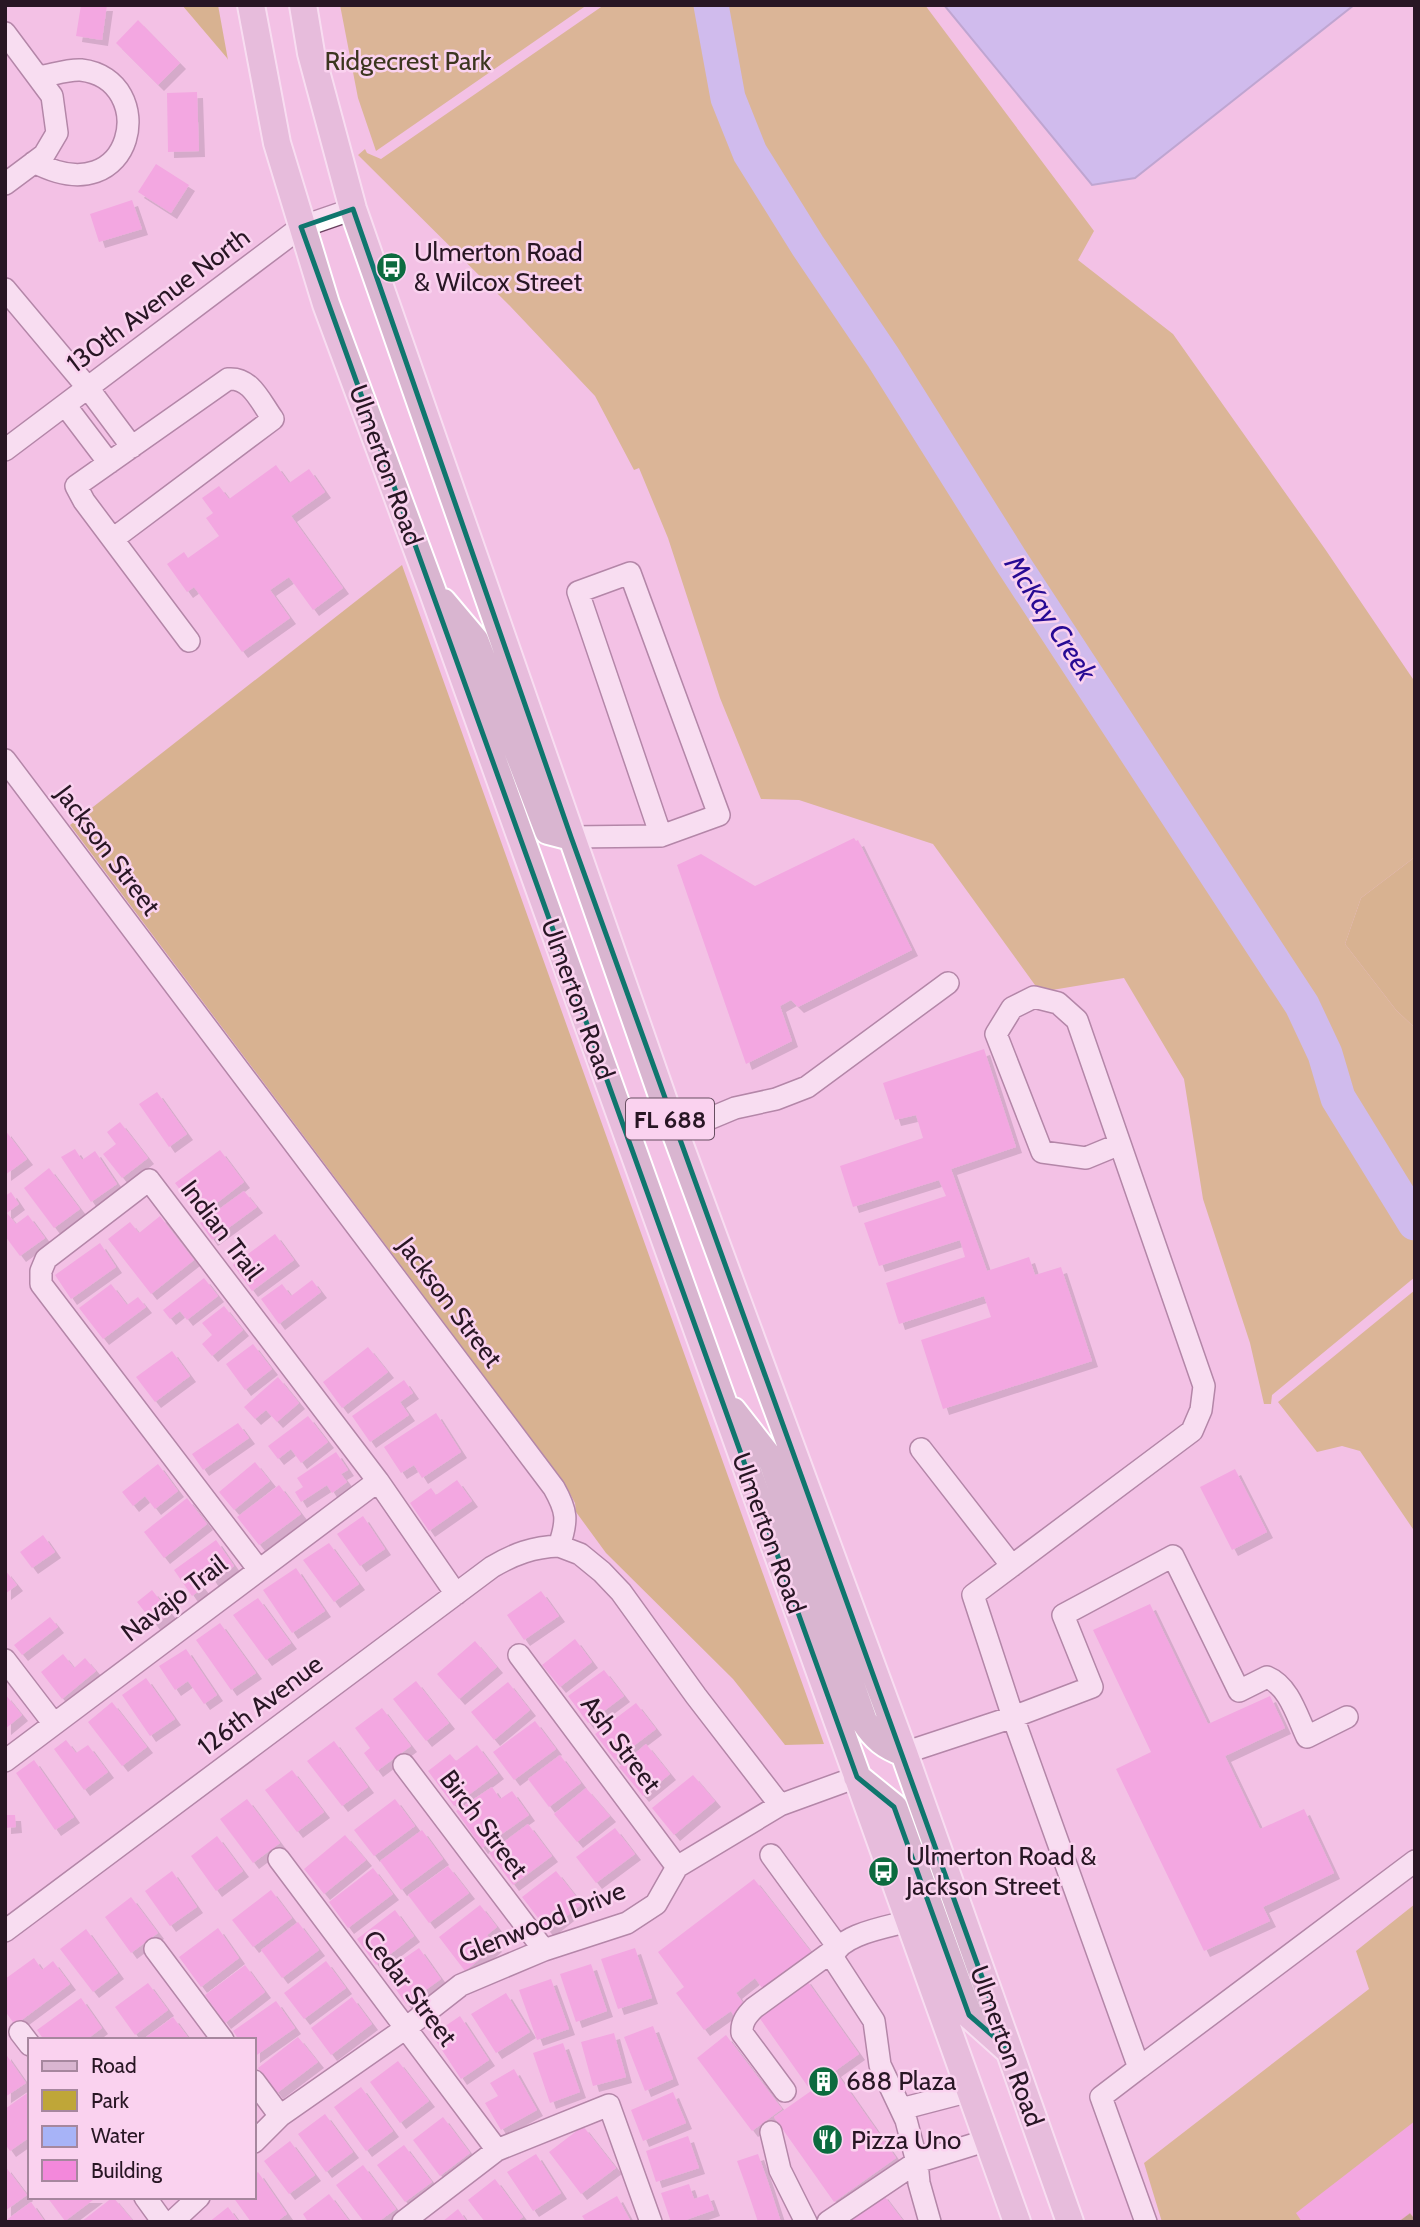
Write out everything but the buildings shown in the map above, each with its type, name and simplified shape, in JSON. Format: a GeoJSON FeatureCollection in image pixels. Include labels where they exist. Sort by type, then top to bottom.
{"type":"FeatureCollection","features":[{"type":"Feature","properties":{"kind":"main road","name":"Ulmerton Road"},"geometry":{"type":"LineString","coordinates":[[251,5],[277,143],[326,304],[431,587],[1017,2222]]}},
{"type":"Feature","properties":{"kind":"main road","name":"Ulmerton Road"},"geometry":{"type":"LineString","coordinates":[[303,5],[311,53],[353,209],[675,1133],[904,1753],[1070,2222]]}},
{"type":"Feature","properties":{"kind":"main road"},"geometry":{"type":"LineString","coordinates":[[431,587],[475,639],[548,831],[571,837]]}},
{"type":"Feature","properties":{"kind":"main road"},"geometry":{"type":"LineString","coordinates":[[719,1393],[772,1461],[864,1721],[872,1734],[886,1746],[904,1753]]}},
{"type":"Feature","properties":{"kind":"main road"},"geometry":{"type":"LineString","coordinates":[[857,1777],[894,1807],[969,2015],[1008,2049]]}},
{"type":"Feature","properties":{"kind":"street"},"geometry":{"type":"LineString","coordinates":[[5,33],[52,96],[57,134],[44,155],[5,184]]}},
{"type":"Feature","properties":{"kind":"street"},"geometry":{"type":"LineString","coordinates":[[34,162],[53,172],[67,175],[94,173],[115,158],[124,144],[129,119],[127,106],[118,92],[95,73],[78,70],[39,77]]}},
{"type":"Feature","properties":{"kind":"street","name":"130th Avenue North"},"geometry":{"type":"LineString","coordinates":[[5,450],[301,227],[353,209]]}},
{"type":"Feature","properties":{"kind":"street"},"geometry":{"type":"LineString","coordinates":[[5,289],[88,388],[132,447]]}},
{"type":"Feature","properties":{"kind":"street"},"geometry":{"type":"LineString","coordinates":[[113,539],[273,419],[247,383],[239,378],[228,379],[76,486],[78,492],[113,539],[190,641]]}},
{"type":"Feature","properties":{"kind":"street"},"geometry":{"type":"LineString","coordinates":[[65,405],[109,463]]}},
{"type":"Feature","properties":{"kind":"street"},"geometry":{"type":"LineString","coordinates":[[571,837],[662,836],[719,816],[630,573],[578,592],[662,836]]}},
{"type":"Feature","properties":{"kind":"street","name":"Jackson Street"},"geometry":{"type":"LineString","coordinates":[[5,760],[554,1488],[566,1508],[565,1529],[559,1546]]}},
{"type":"Feature","properties":{"kind":"street"},"geometry":{"type":"LineString","coordinates":[[675,1133],[735,1108],[776,1099],[807,1087],[948,983]]}},
{"type":"Feature","properties":{"kind":"street"},"geometry":{"type":"LineString","coordinates":[[1120,1144],[1086,1158],[1042,1152],[996,1034],[1012,1008],[1034,997],[1058,1003],[1077,1020],[1205,1386],[1201,1410],[1192,1431],[974,1595],[1013,1717],[1139,2068]]}},
{"type":"Feature","properties":{"kind":"street","name":"Indian Trail"},"geometry":{"type":"LineString","coordinates":[[259,1570],[41,1284],[41,1271],[46,1259],[149,1180],[378,1481],[456,1594]]}},
{"type":"Feature","properties":{"kind":"street"},"geometry":{"type":"LineString","coordinates":[[921,1450],[1012,1566]]}},
{"type":"Feature","properties":{"kind":"street","name":"Navajo Trail"},"geometry":{"type":"LineString","coordinates":[[5,1761],[378,1481]]}},
{"type":"Feature","properties":{"kind":"street"},"geometry":{"type":"LineString","coordinates":[[559,1546],[580,1554],[621,1592],[696,1696],[780,1805],[857,1777]]}},
{"type":"Feature","properties":{"kind":"street","name":"126th Avenue"},"geometry":{"type":"LineString","coordinates":[[5,1931],[456,1594],[514,1554],[538,1547],[559,1546]]}},
{"type":"Feature","properties":{"kind":"street"},"geometry":{"type":"LineString","coordinates":[[904,1753],[1013,1717],[1092,1687],[1062,1615],[1173,1556],[1239,1691],[1267,1677],[1276,1681],[1286,1693],[1307,1737],[1347,1717]]}},
{"type":"Feature","properties":{"kind":"street","name":"Ash Street"},"geometry":{"type":"LineString","coordinates":[[519,1655],[677,1867]]}},
{"type":"Feature","properties":{"kind":"street"},"geometry":{"type":"LineString","coordinates":[[5,1660],[54,1724]]}},
{"type":"Feature","properties":{"kind":"street","name":"Birch Street"},"geometry":{"type":"LineString","coordinates":[[404,1765],[544,1950]]}},
{"type":"Feature","properties":{"kind":"street","name":"Glenwood Drive"},"geometry":{"type":"LineString","coordinates":[[256,2140],[280,2116],[406,2028],[461,1985],[544,1950],[627,1923],[656,1904],[677,1867],[780,1805]]}},
{"type":"Feature","properties":{"kind":"street"},"geometry":{"type":"LineString","coordinates":[[771,1855],[838,1947]]}},
{"type":"Feature","properties":{"kind":"street","name":"Cedar Street"},"geometry":{"type":"LineString","coordinates":[[279,1859],[496,2150]]}},
{"type":"Feature","properties":{"kind":"street"},"geometry":{"type":"LineString","coordinates":[[1146,2222],[1101,2097],[1411,1872]]}},
{"type":"Feature","properties":{"kind":"street"},"geometry":{"type":"LineString","coordinates":[[785,2091],[742,2033],[741,2026],[745,2017],[844,1940],[909,1921]]}},
{"type":"Feature","properties":{"kind":"street"},"geometry":{"type":"LineString","coordinates":[[838,1947],[833,1958],[874,2021],[880,2065],[906,2120],[930,2222]]}},
{"type":"Feature","properties":{"kind":"street"},"geometry":{"type":"LineString","coordinates":[[155,1949],[222,2038]]}},
{"type":"Feature","properties":{"kind":"street"},"geometry":{"type":"LineString","coordinates":[[256,2084],[280,2116]]}},
{"type":"Feature","properties":{"kind":"street"},"geometry":{"type":"LineString","coordinates":[[901,2109],[970,2091]]}},
{"type":"Feature","properties":{"kind":"street"},"geometry":{"type":"LineString","coordinates":[[403,2222],[496,2150],[609,2105],[651,2222]]}},
{"type":"Feature","properties":{"kind":"street"},"geometry":{"type":"LineString","coordinates":[[771,2132],[780,2170],[806,2222]]}},
{"type":"Feature","properties":{"kind":"street"},"geometry":{"type":"LineString","coordinates":[[828,2222],[917,2162],[988,2140]]}},
{"type":"Feature","properties":{"kind":"street"},"geometry":{"type":"LineString","coordinates":[[146,2199],[163,2222]]}},
{"type":"Feature","properties":{"kind":"street"},"geometry":{"type":"LineString","coordinates":[[172,2222],[197,2199]]}},
{"type":"Feature","properties":{"kind":"highlighted area"},"geometry":{"type":"Polygon","coordinates":[[[353,209],[571,837],[1008,2049],[969,2015],[894,1807],[857,1777],[301,227],[353,209]]]}},
{"type":"Feature","properties":{"kind":"green space","name":"Ridgecrest Park"},"geometry":{"type":"Polygon","coordinates":[[[340,5],[587,5],[376,151],[358,98],[340,5]]]}},
{"type":"Feature","properties":{"kind":"green space"},"geometry":{"type":"Polygon","coordinates":[[[604,5],[925,5],[1094,231],[1078,260],[1173,334],[1415,682],[1415,857],[1361,898],[1345,944],[1396,1010],[1415,1028],[1415,1277],[1272,1395],[1271,1404],[1264,1404],[1250,1343],[1203,1199],[1184,1079],[1124,978],[1040,992],[933,844],[799,800],[761,799],[720,698],[668,538],[639,468],[634,470],[595,396],[510,306],[358,155],[365,149],[367,153],[381,159],[604,5]]]}},
{"type":"Feature","properties":{"kind":"green space"},"geometry":{"type":"Polygon","coordinates":[[[1415,1290],[1415,1532],[1360,1451],[1342,1446],[1317,1452],[1278,1402],[1415,1290]]]}},
{"type":"Feature","properties":{"kind":"green space"},"geometry":{"type":"Polygon","coordinates":[[[1415,1904],[1415,2222],[1162,2222],[1144,2163],[1369,1989],[1356,1951],[1415,1904]]]}},
{"type":"Feature","properties":{"kind":"shaded area"},"geometry":{"type":"Polygon","coordinates":[[[182,5],[218,5],[228,60],[227,58],[182,5]]]}},
{"type":"Feature","properties":{"kind":"shaded area"},"geometry":{"type":"Polygon","coordinates":[[[402,565],[824,1744],[785,1745],[733,1679],[606,1553],[576,1512],[575,1503],[563,1481],[70,825],[402,565]]]}},
{"type":"Feature","properties":{"kind":"shaded area"},"geometry":{"type":"Polygon","coordinates":[[[1415,857],[1415,1028],[1396,1010],[1345,944],[1361,898],[1415,857]]]}},
{"type":"Feature","properties":{"kind":"water"},"geometry":{"type":"Polygon","coordinates":[[[944,5],[1354,5],[1135,178],[1092,185],[944,5]]]}},
{"type":"Feature","properties":{"kind":"waterway","name":"McKay Creek"},"geometry":{"type":"LineString","coordinates":[[711,5],[728,98],[750,153],[1010,559],[1302,1005],[1325,1054],[1338,1098],[1415,1223]]}},
{"type":"Feature","properties":{"kind":"place","name":"Ulmerton Road & Wilcox Street"},"geometry":{"type":"Point","coordinates":[391,267]}},
{"type":"Feature","properties":{"kind":"place","name":"Ulmerton Road & Jackson Street"},"geometry":{"type":"Point","coordinates":[883,1871]}},
{"type":"Feature","properties":{"kind":"place","name":"688 Plaza"},"geometry":{"type":"Point","coordinates":[823,2081]}},
{"type":"Feature","properties":{"kind":"place","name":"Pizza Uno"},"geometry":{"type":"Point","coordinates":[828,2140]}}]}
